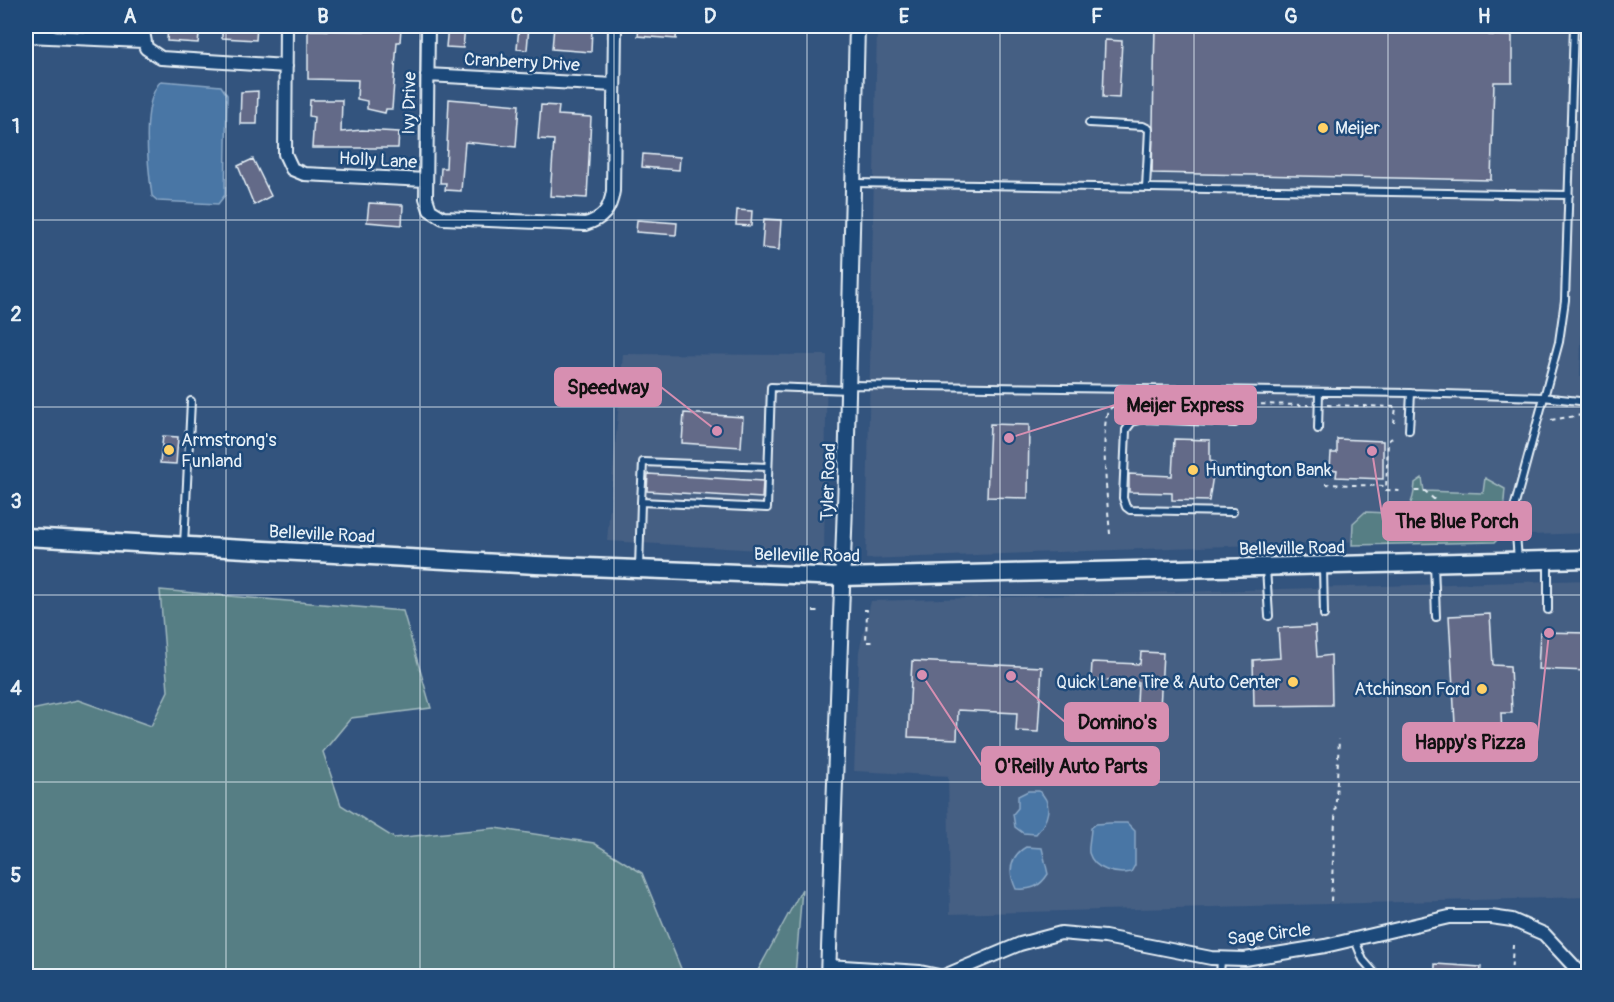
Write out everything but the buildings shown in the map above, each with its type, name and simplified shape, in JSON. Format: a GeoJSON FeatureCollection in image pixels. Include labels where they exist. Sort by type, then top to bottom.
{"type":"FeatureCollection","features":[{"type":"Feature","properties":{"kind":"main road","name":"Belleville Road"},"geometry":{"type":"LineString","coordinates":[[26,537],[639,569],[842,577],[1588,559]]}},
{"type":"Feature","properties":{"kind":"street"},"geometry":{"type":"LineString","coordinates":[[142,26],[143,41],[149,52],[160,58],[286,66],[286,26]]}},
{"type":"Feature","properties":{"kind":"street","name":"Ivy Drive"},"geometry":{"type":"LineString","coordinates":[[426,180],[428,26]]}},
{"type":"Feature","properties":{"kind":"street","name":"Holly Lane"},"geometry":{"type":"LineString","coordinates":[[286,66],[285,154],[292,169],[304,174],[426,180],[428,205],[434,214],[443,218],[585,224],[600,220],[610,205],[613,191],[615,26]]}},
{"type":"Feature","properties":{"kind":"street","name":"Tyler Road"},"geometry":{"type":"LineString","coordinates":[[828,971],[849,387],[857,26]]}},
{"type":"Feature","properties":{"kind":"street"},"geometry":{"type":"LineString","coordinates":[[26,36],[143,41]]}},
{"type":"Feature","properties":{"kind":"street","name":"Cranberry Drive"},"geometry":{"type":"LineString","coordinates":[[427,75],[614,85]]}},
{"type":"Feature","properties":{"kind":"street","name":"Sage Circle"},"geometry":{"type":"LineString","coordinates":[[944,976],[973,971],[1020,944],[1061,933],[1105,937],[1221,958],[1245,959],[1354,939],[1449,917],[1512,920],[1544,934],[1583,976]]}},
{"type":"Feature","properties":{"kind":"street"},"geometry":{"type":"LineString","coordinates":[[828,971],[920,972],[939,976]]}},
{"type":"Feature","properties":{"kind":"lane"},"geometry":{"type":"LineString","coordinates":[[1518,561],[1514,508],[1558,342],[1565,300],[1574,26]]}},
{"type":"Feature","properties":{"kind":"lane"},"geometry":{"type":"LineString","coordinates":[[1089,123],[1143,126],[1149,129],[1146,188]]}},
{"type":"Feature","properties":{"kind":"lane"},"geometry":{"type":"LineString","coordinates":[[854,183],[1569,195]]}},
{"type":"Feature","properties":{"kind":"lane"},"geometry":{"type":"LineString","coordinates":[[641,502],[767,508],[771,387],[1411,393],[1543,397],[1588,402]]}},
{"type":"Feature","properties":{"kind":"lane"},"geometry":{"type":"LineString","coordinates":[[1318,429],[1319,392]]}},
{"type":"Feature","properties":{"kind":"lane"},"geometry":{"type":"LineString","coordinates":[[1409,430],[1411,393]]}},
{"type":"Feature","properties":{"kind":"lane"},"geometry":{"type":"LineString","coordinates":[[184,546],[191,401]]}},
{"type":"Feature","properties":{"kind":"lane"},"geometry":{"type":"LineString","coordinates":[[1233,512],[1130,510],[1125,507],[1123,498],[1126,430],[1132,422],[1145,419],[1235,423]]}},
{"type":"Feature","properties":{"kind":"lane"},"geometry":{"type":"LineString","coordinates":[[639,569],[643,462],[768,467]]}},
{"type":"Feature","properties":{"kind":"lane"},"geometry":{"type":"LineString","coordinates":[[1548,560],[1548,610]]}},
{"type":"Feature","properties":{"kind":"lane"},"geometry":{"type":"LineString","coordinates":[[1434,563],[1436,617]]}},
{"type":"Feature","properties":{"kind":"lane"},"geometry":{"type":"LineString","coordinates":[[1323,567],[1324,615]]}},
{"type":"Feature","properties":{"kind":"lane"},"geometry":{"type":"LineString","coordinates":[[1266,568],[1269,616]]}},
{"type":"Feature","properties":{"kind":"lane"},"geometry":{"type":"LineString","coordinates":[[1354,939],[1363,960],[1377,976]]}},
{"type":"Feature","properties":{"kind":"lane"},"geometry":{"type":"LineString","coordinates":[[1220,976],[1221,958]]}},
{"type":"Feature","properties":{"kind":"path"},"geometry":{"type":"LineString","coordinates":[[1394,423],[1396,406]]}},
{"type":"Feature","properties":{"kind":"path"},"geometry":{"type":"LineString","coordinates":[[1551,420],[1588,414]]}},
{"type":"Feature","properties":{"kind":"path"},"geometry":{"type":"LineString","coordinates":[[1392,438],[1388,441],[1386,490],[1400,491]]}},
{"type":"Feature","properties":{"kind":"path"},"geometry":{"type":"LineString","coordinates":[[1325,484],[1386,486]]}},
{"type":"Feature","properties":{"kind":"path"},"geometry":{"type":"LineString","coordinates":[[1415,491],[1425,491],[1449,513]]}},
{"type":"Feature","properties":{"kind":"path"},"geometry":{"type":"LineString","coordinates":[[1445,519],[1456,508],[1462,513],[1463,519]]}},
{"type":"Feature","properties":{"kind":"path"},"geometry":{"type":"LineString","coordinates":[[813,610],[822,610]]}},
{"type":"Feature","properties":{"kind":"path"},"geometry":{"type":"LineString","coordinates":[[864,610],[867,610],[866,642],[875,642]]}},
{"type":"Feature","properties":{"kind":"path"},"geometry":{"type":"LineString","coordinates":[[1331,901],[1339,739]]}},
{"type":"Feature","properties":{"kind":"path"},"geometry":{"type":"LineString","coordinates":[[1511,976],[1513,945]]}},
{"type":"Feature","properties":{"kind":"shaded area"},"geometry":{"type":"Polygon","coordinates":[[[877,26],[1588,26],[1588,123],[1580,377],[1588,377],[1588,533],[866,559],[877,26]]]}},
{"type":"Feature","properties":{"kind":"shaded area"},"geometry":{"type":"Polygon","coordinates":[[[161,81],[221,86],[227,95],[225,195],[218,204],[158,201],[152,196],[147,136],[148,119],[154,91],[161,81]]]}},
{"type":"Feature","properties":{"kind":"shaded area"},"geometry":{"type":"Polygon","coordinates":[[[623,354],[827,355],[824,554],[607,541],[623,354]]]}},
{"type":"Feature","properties":{"kind":"shaded area"},"geometry":{"type":"Polygon","coordinates":[[[1588,580],[1588,897],[950,914],[948,776],[854,771],[859,651],[871,601],[1588,580]]]}},
{"type":"Feature","properties":{"kind":"shaded area"},"geometry":{"type":"Polygon","coordinates":[[[1028,791],[1039,791],[1047,801],[1048,813],[1044,824],[1036,834],[1023,833],[1015,827],[1013,814],[1018,808],[1018,796],[1028,791]]]}},
{"type":"Feature","properties":{"kind":"shaded area"},"geometry":{"type":"Polygon","coordinates":[[[1127,823],[1135,831],[1135,865],[1131,872],[1119,873],[1106,870],[1096,864],[1089,853],[1091,828],[1096,824],[1127,823]]]}},
{"type":"Feature","properties":{"kind":"shaded area"},"geometry":{"type":"Polygon","coordinates":[[[1026,847],[1042,848],[1048,874],[1035,887],[1016,889],[1011,871],[1013,860],[1026,847]]]}},
{"type":"Feature","properties":{"kind":"green space"},"geometry":{"type":"Polygon","coordinates":[[[1422,478],[1424,491],[1483,493],[1485,478],[1505,489],[1501,536],[1495,542],[1352,545],[1353,523],[1365,512],[1395,513],[1407,509],[1411,504],[1415,483],[1422,478]]]}},
{"type":"Feature","properties":{"kind":"green space"},"geometry":{"type":"Polygon","coordinates":[[[160,590],[403,611],[431,708],[351,718],[323,752],[341,805],[394,838],[495,828],[594,843],[642,873],[684,976],[26,976],[26,711],[78,700],[151,726],[168,691],[160,590]]]}},
{"type":"Feature","properties":{"kind":"green space"},"geometry":{"type":"Polygon","coordinates":[[[802,889],[795,976],[755,976],[802,889]]]}},
{"type":"Feature","properties":{"kind":"place","name":"Meijer"},"geometry":{"type":"Point","coordinates":[1323,128]}},
{"type":"Feature","properties":{"kind":"place","name":"Speedway"},"geometry":{"type":"Point","coordinates":[717,431]}},
{"type":"Feature","properties":{"kind":"place","name":"Meijer Express"},"geometry":{"type":"Point","coordinates":[1009,438]}},
{"type":"Feature","properties":{"kind":"place","name":"Armstrong's Funland"},"geometry":{"type":"Point","coordinates":[169,450]}},
{"type":"Feature","properties":{"kind":"place","name":"The Blue Porch"},"geometry":{"type":"Point","coordinates":[1372,451]}},
{"type":"Feature","properties":{"kind":"place","name":"Huntington Bank"},"geometry":{"type":"Point","coordinates":[1193,470]}},
{"type":"Feature","properties":{"kind":"place","name":"Happy's Pizza"},"geometry":{"type":"Point","coordinates":[1549,633]}},
{"type":"Feature","properties":{"kind":"place","name":"O'Reilly Auto Parts"},"geometry":{"type":"Point","coordinates":[922,675]}},
{"type":"Feature","properties":{"kind":"place","name":"Domino's"},"geometry":{"type":"Point","coordinates":[1011,676]}},
{"type":"Feature","properties":{"kind":"place","name":"Quick Lane Tire & Auto Center"},"geometry":{"type":"Point","coordinates":[1293,682]}},
{"type":"Feature","properties":{"kind":"place","name":"Atchinson Ford"},"geometry":{"type":"Point","coordinates":[1482,689]}}]}
